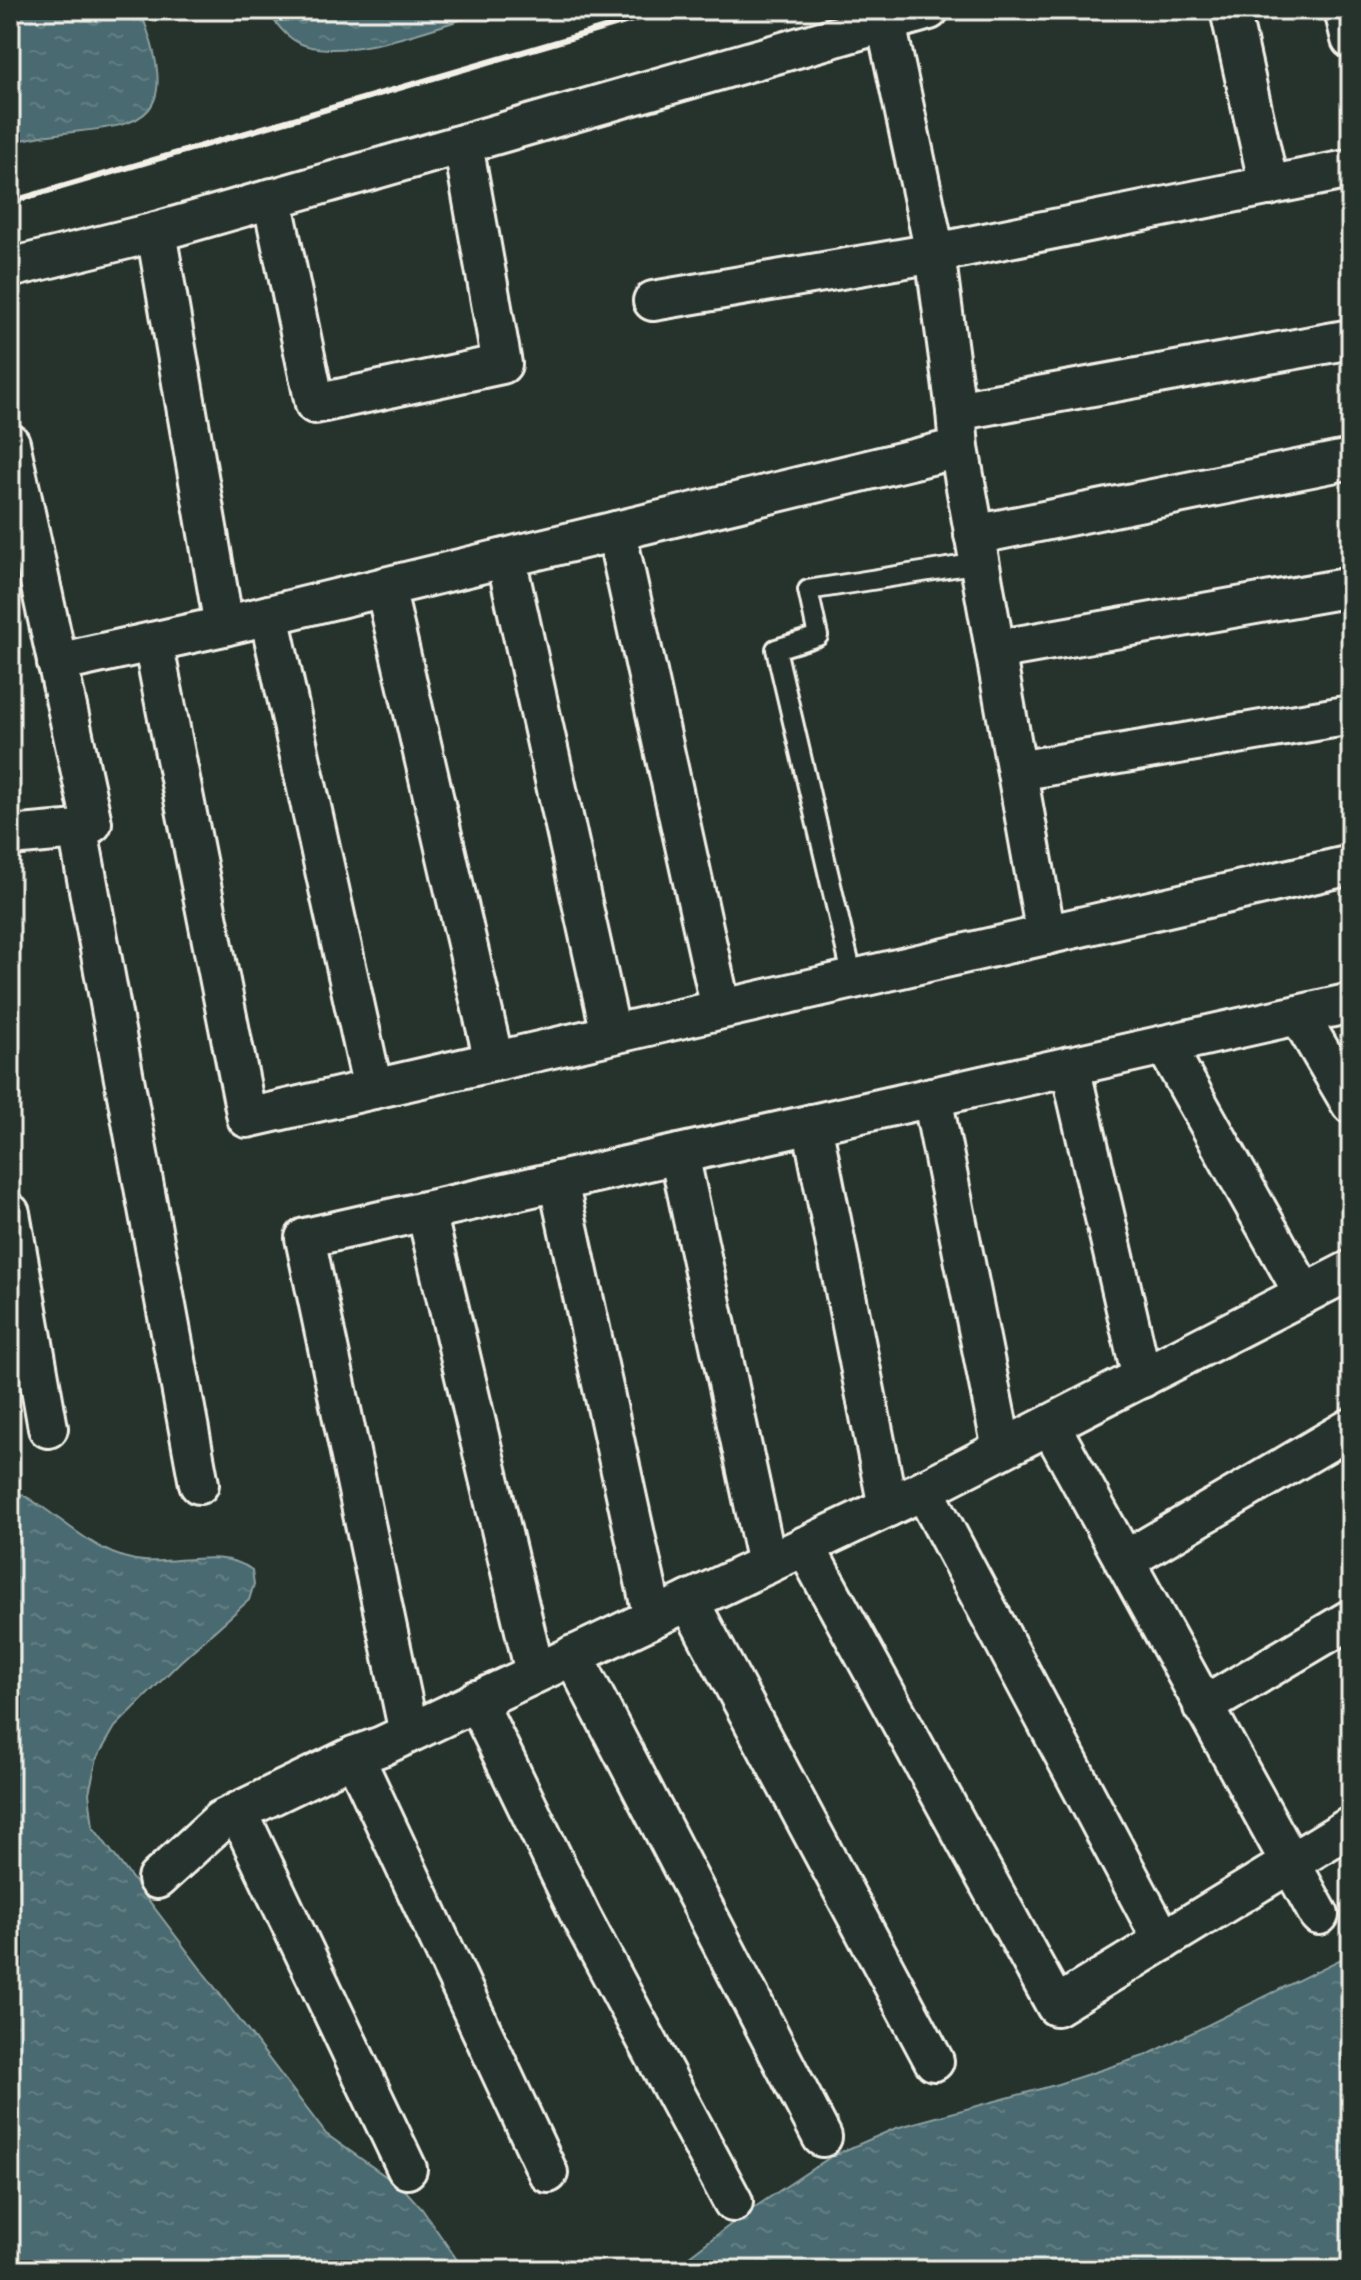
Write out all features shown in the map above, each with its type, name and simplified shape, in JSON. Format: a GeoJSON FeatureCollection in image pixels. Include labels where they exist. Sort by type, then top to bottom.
{"type":"FeatureCollection","features":[{"type":"Feature","properties":{"kind":"street"},"geometry":{"type":"LineString","coordinates":[[10,268],[156,232],[929,10]]}},
{"type":"Feature","properties":{"kind":"street"},"geometry":{"type":"LineString","coordinates":[[1230,10],[1269,186]]}},
{"type":"Feature","properties":{"kind":"street"},"geometry":{"type":"LineString","coordinates":[[1344,10],[1351,39]]}},
{"type":"Feature","properties":{"kind":"street"},"geometry":{"type":"LineString","coordinates":[[886,23],[935,253],[957,430],[1046,935]]}},
{"type":"Feature","properties":{"kind":"street"},"geometry":{"type":"LineString","coordinates":[[272,198],[315,404],[502,364],[463,144]]}},
{"type":"Feature","properties":{"kind":"street"},"geometry":{"type":"LineString","coordinates":[[653,301],[935,253],[1351,169]]}},
{"type":"Feature","properties":{"kind":"street"},"geometry":{"type":"LineString","coordinates":[[156,232],[224,626]]}},
{"type":"Feature","properties":{"kind":"street"},"geometry":{"type":"LineString","coordinates":[[57,663],[616,531],[957,430],[1351,339]]}},
{"type":"Feature","properties":{"kind":"street"},"geometry":{"type":"LineString","coordinates":[[10,443],[92,823],[78,830],[10,836]]}},
{"type":"Feature","properties":{"kind":"street"},"geometry":{"type":"LineString","coordinates":[[977,549],[1351,459]]}},
{"type":"Feature","properties":{"kind":"street"},"geometry":{"type":"LineString","coordinates":[[616,531],[721,1009]]}},
{"type":"Feature","properties":{"kind":"street"},"geometry":{"type":"LineString","coordinates":[[506,558],[611,1034]]}},
{"type":"Feature","properties":{"kind":"street"},"geometry":{"type":"LineString","coordinates":[[385,587],[494,1061]]}},
{"type":"Feature","properties":{"kind":"street"},"geometry":{"type":"LineString","coordinates":[[995,650],[1351,587]]}},
{"type":"Feature","properties":{"kind":"street"},"geometry":{"type":"LineString","coordinates":[[269,615],[373,1089]]}},
{"type":"Feature","properties":{"kind":"street"},"geometry":{"type":"LineString","coordinates":[[153,642],[247,1118],[1351,865]]}},
{"type":"Feature","properties":{"kind":"street"},"geometry":{"type":"LineString","coordinates":[[1017,771],[1351,715]]}},
{"type":"Feature","properties":{"kind":"street"},"geometry":{"type":"LineString","coordinates":[[78,830],[199,1484]]}},
{"type":"Feature","properties":{"kind":"street"},"geometry":{"type":"LineString","coordinates":[[409,1733],[305,1238],[1351,1003]]}},
{"type":"Feature","properties":{"kind":"street"},"geometry":{"type":"LineString","coordinates":[[1299,1015],[1351,1104]]}},
{"type":"Feature","properties":{"kind":"street"},"geometry":{"type":"LineString","coordinates":[[1165,1045],[1304,1294]]}},
{"type":"Feature","properties":{"kind":"street"},"geometry":{"type":"LineString","coordinates":[[1070,1066],[1142,1378]]}},
{"type":"Feature","properties":{"kind":"street"},"geometry":{"type":"LineString","coordinates":[[932,1097],[1002,1449]]}},
{"type":"Feature","properties":{"kind":"street"},"geometry":{"type":"LineString","coordinates":[[812,1124],[888,1507]]}},
{"type":"Feature","properties":{"kind":"street"},"geometry":{"type":"LineString","coordinates":[[679,1154],[767,1564]]}},
{"type":"Feature","properties":{"kind":"street"},"geometry":{"type":"LineString","coordinates":[[558,1181],[653,1618]]}},
{"type":"Feature","properties":{"kind":"street"},"geometry":{"type":"LineString","coordinates":[[426,1211],[535,1673]]}},
{"type":"Feature","properties":{"kind":"street"},"geometry":{"type":"LineString","coordinates":[[10,1213],[48,1428]]}},
{"type":"Feature","properties":{"kind":"street"},"geometry":{"type":"LineString","coordinates":[[157,1879],[221,1820],[924,1490],[1351,1270]]}},
{"type":"Feature","properties":{"kind":"street"},"geometry":{"type":"LineString","coordinates":[[1050,1425],[1319,1915]]}},
{"type":"Feature","properties":{"kind":"street"},"geometry":{"type":"LineString","coordinates":[[1124,1561],[1351,1428]]}},
{"type":"Feature","properties":{"kind":"street"},"geometry":{"type":"LineString","coordinates":[[924,1490],[1163,1941]]}},
{"type":"Feature","properties":{"kind":"street"},"geometry":{"type":"LineString","coordinates":[[805,1546],[1056,2006],[1351,1826]]}},
{"type":"Feature","properties":{"kind":"street"},"geometry":{"type":"LineString","coordinates":[[689,1601],[934,2061]]}},
{"type":"Feature","properties":{"kind":"street"},"geometry":{"type":"LineString","coordinates":[[1203,1707],[1351,1619]]}},
{"type":"Feature","properties":{"kind":"street"},"geometry":{"type":"LineString","coordinates":[[573,1655],[822,2137]]}},
{"type":"Feature","properties":{"kind":"street"},"geometry":{"type":"LineString","coordinates":[[476,1700],[581,1917],[733,2202]]}},
{"type":"Feature","properties":{"kind":"street"},"geometry":{"type":"LineString","coordinates":[[354,1756],[548,2173]]}},
{"type":"Feature","properties":{"kind":"street"},"geometry":{"type":"LineString","coordinates":[[238,1812],[407,2169]]}},
{"type":"Feature","properties":{"kind":"lane"},"geometry":{"type":"LineString","coordinates":[[853,979],[776,649],[818,636],[808,590],[977,549]]}},
{"type":"Feature","properties":{"kind":"water"},"geometry":{"type":"Polygon","coordinates":[[[10,10],[140,10],[155,57],[157,89],[149,110],[131,122],[107,128],[10,143],[10,10]]]}},
{"type":"Feature","properties":{"kind":"water"},"geometry":{"type":"Polygon","coordinates":[[[266,10],[490,10],[389,41],[333,49],[309,47],[291,38],[266,10]]]}},
{"type":"Feature","properties":{"kind":"water"},"geometry":{"type":"Polygon","coordinates":[[[10,1489],[27,1497],[107,1551],[125,1558],[157,1561],[214,1558],[240,1563],[252,1570],[254,1584],[249,1600],[180,1662],[115,1727],[97,1758],[89,1793],[93,1827],[326,2134],[405,2190],[422,2209],[464,2270],[10,2270],[10,1489]]]}},
{"type":"Feature","properties":{"kind":"water"},"geometry":{"type":"Polygon","coordinates":[[[1351,1954],[1351,2270],[671,2270],[743,2215],[832,2156],[896,2128],[1055,2085],[1147,2055],[1351,1954]]]}},
{"type":"Feature","properties":{"kind":"railway"},"geometry":{"type":"LineString","coordinates":[[10,202],[666,10]]}}]}
